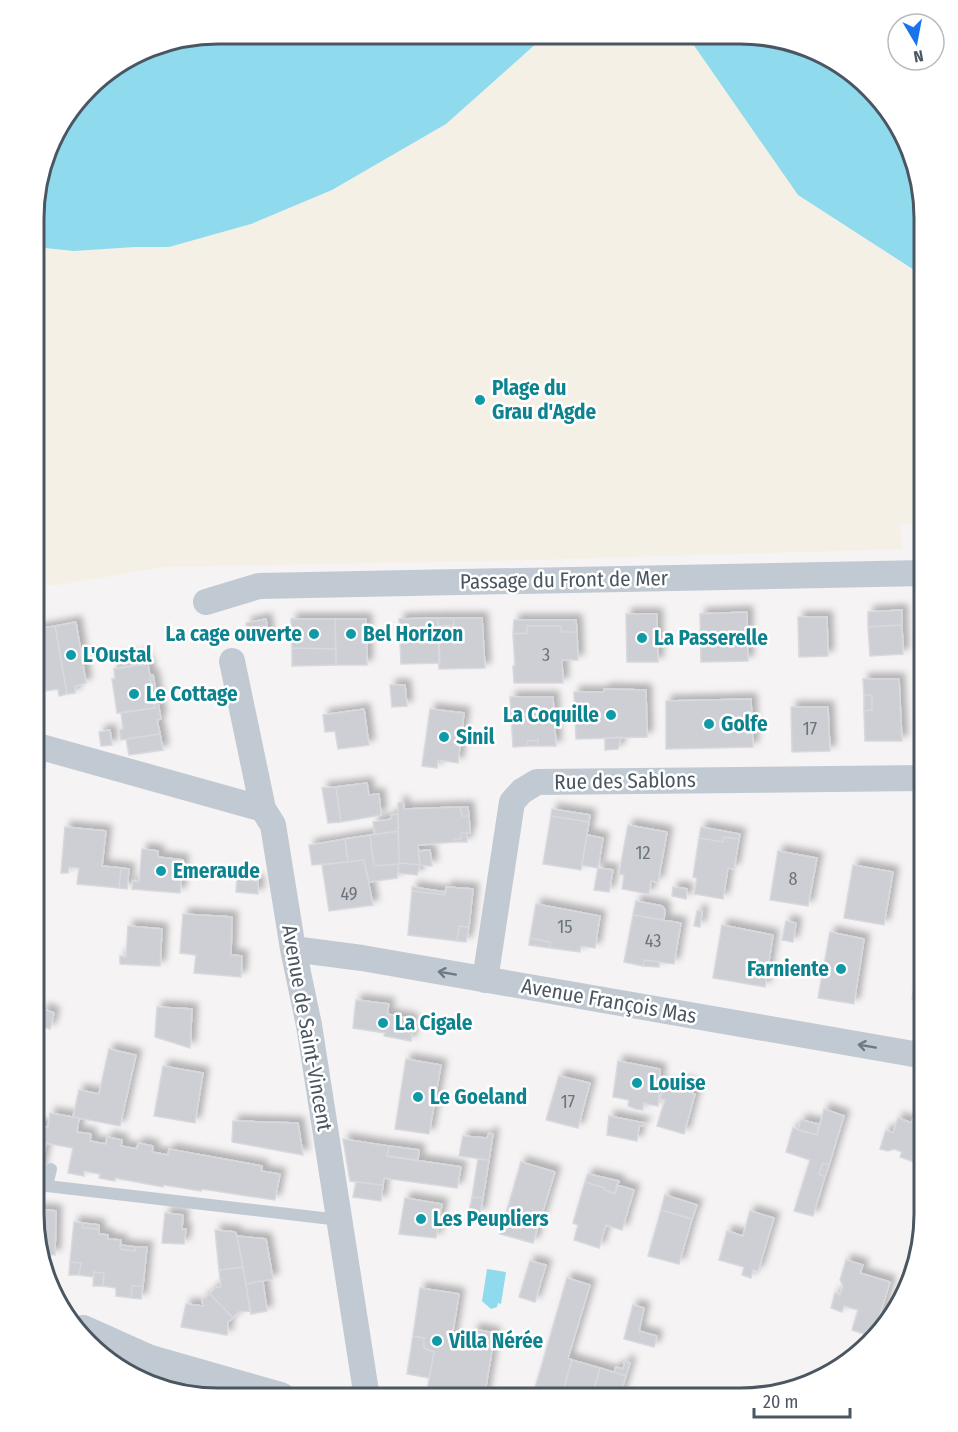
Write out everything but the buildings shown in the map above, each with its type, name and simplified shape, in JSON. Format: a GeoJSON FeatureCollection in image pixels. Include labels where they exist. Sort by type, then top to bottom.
{"type":"FeatureCollection","features":[{"type":"Feature","properties":{"kind":"street","name":"Passage du Front de Mer"},"geometry":{"type":"LineString","coordinates":[[206,602],[259,586],[914,573]]}},
{"type":"Feature","properties":{"kind":"street","name":"Avenue de Saint-Vincent"},"geometry":{"type":"LineString","coordinates":[[232,662],[263,809],[273,825],[293,949],[309,1025],[365,1388]]}},
{"type":"Feature","properties":{"kind":"street"},"geometry":{"type":"LineString","coordinates":[[43,748],[263,809]]}},
{"type":"Feature","properties":{"kind":"street","name":"Rue des Sablons"},"geometry":{"type":"LineString","coordinates":[[485,980],[512,802],[522,791],[537,782],[914,778]]}},
{"type":"Feature","properties":{"kind":"street","name":"Avenue François Mas"},"geometry":{"type":"LineString","coordinates":[[293,949],[362,958],[914,1054]]}},
{"type":"Feature","properties":{"kind":"street"},"geometry":{"type":"LineString","coordinates":[[94,1336],[150,1361],[245,1388]]}},
{"type":"Feature","properties":{"kind":"lane"},"geometry":{"type":"LineString","coordinates":[[51,1169],[46,1186],[340,1220]]}},
{"type":"Feature","properties":{"kind":"sand","name":"Plage du Grau d'Agde"},"geometry":{"type":"Polygon","coordinates":[[[536,44],[693,44],[798,195],[914,270],[914,524],[900,524],[902,549],[533,560],[164,567],[58,585],[43,584],[43,248],[74,251],[169,247],[251,224],[332,190],[446,124],[536,44]]]}},
{"type":"Feature","properties":{"kind":"water"},"geometry":{"type":"Polygon","coordinates":[[[218,44],[536,44],[446,124],[332,190],[251,224],[169,247],[74,251],[43,248],[43,218],[49,173],[57,151],[79,112],[103,87],[141,61],[184,47],[218,44]]]}},
{"type":"Feature","properties":{"kind":"water"},"geometry":{"type":"Polygon","coordinates":[[[693,44],[763,45],[785,49],[827,67],[846,79],[863,95],[879,112],[891,131],[909,173],[914,206],[914,270],[798,195],[693,44]]]}},
{"type":"Feature","properties":{"kind":"water"},"geometry":{"type":"Polygon","coordinates":[[[487,1269],[506,1272],[501,1304],[498,1303],[497,1307],[491,1309],[482,1301],[487,1269]]]}},
{"type":"Feature","properties":{"kind":"place","name":"Plage du Grau d'Agde"},"geometry":{"type":"Point","coordinates":[480,400]}},
{"type":"Feature","properties":{"kind":"place","name":"La cage ouverte"},"geometry":{"type":"Point","coordinates":[314,634]}},
{"type":"Feature","properties":{"kind":"place","name":"Bel Horizon"},"geometry":{"type":"Point","coordinates":[351,634]}},
{"type":"Feature","properties":{"kind":"place","name":"La Passerelle"},"geometry":{"type":"Point","coordinates":[642,638]}},
{"type":"Feature","properties":{"kind":"place","name":"L'Oustal"},"geometry":{"type":"Point","coordinates":[71,655]}},
{"type":"Feature","properties":{"kind":"place","name":"Le Cottage"},"geometry":{"type":"Point","coordinates":[134,694]}},
{"type":"Feature","properties":{"kind":"place","name":"La Coquille"},"geometry":{"type":"Point","coordinates":[611,715]}},
{"type":"Feature","properties":{"kind":"place","name":"Golfe"},"geometry":{"type":"Point","coordinates":[709,724]}},
{"type":"Feature","properties":{"kind":"place","name":"Sinil"},"geometry":{"type":"Point","coordinates":[444,737]}},
{"type":"Feature","properties":{"kind":"place","name":"Emeraude"},"geometry":{"type":"Point","coordinates":[161,871]}},
{"type":"Feature","properties":{"kind":"place","name":"Farniente"},"geometry":{"type":"Point","coordinates":[841,969]}},
{"type":"Feature","properties":{"kind":"place","name":"La Cigale"},"geometry":{"type":"Point","coordinates":[383,1023]}},
{"type":"Feature","properties":{"kind":"place","name":"Louise"},"geometry":{"type":"Point","coordinates":[637,1083]}},
{"type":"Feature","properties":{"kind":"place","name":"Le Goeland"},"geometry":{"type":"Point","coordinates":[418,1097]}},
{"type":"Feature","properties":{"kind":"place","name":"Les Peupliers"},"geometry":{"type":"Point","coordinates":[421,1219]}},
{"type":"Feature","properties":{"kind":"place","name":"Villa Nérée"},"geometry":{"type":"Point","coordinates":[437,1341]}}]}
